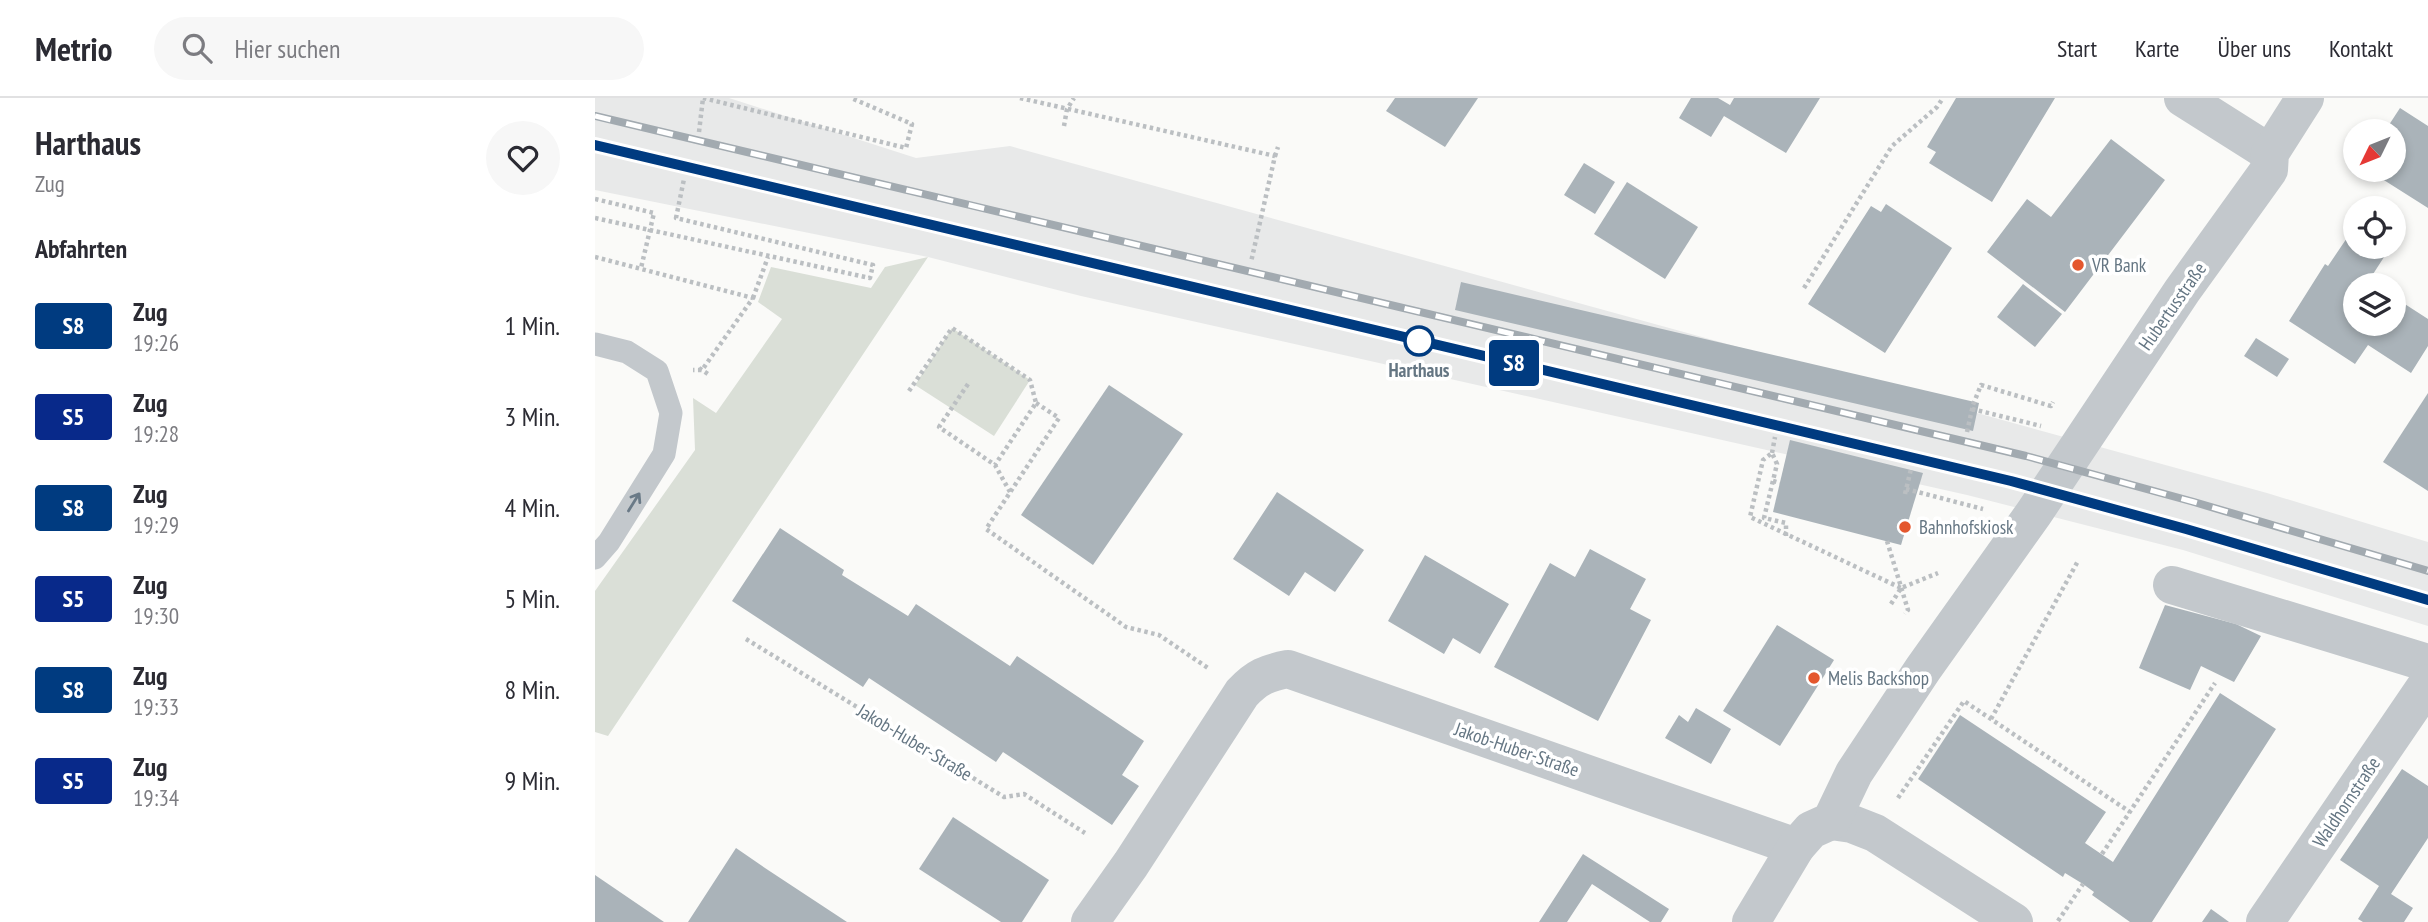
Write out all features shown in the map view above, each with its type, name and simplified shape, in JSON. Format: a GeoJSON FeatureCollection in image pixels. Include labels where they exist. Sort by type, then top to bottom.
{"type":"FeatureCollection","features":[{"type":"Feature","properties":{"kind":"street"},"geometry":{"type":"LineString","coordinates":[[2183,98],[2270,153]]}},
{"type":"Feature","properties":{"kind":"street","name":"Hubertusstraße"},"geometry":{"type":"LineString","coordinates":[[1831,821],[1854,773],[1896,710],[2034,513],[2159,325],[2269,170],[2270,153],[2305,98]]}},
{"type":"Feature","properties":{"kind":"street"},"geometry":{"type":"LineString","coordinates":[[2172,585],[2428,663]]}},
{"type":"Feature","properties":{"kind":"street","name":"Jakob-Huber-Straße"},"geometry":{"type":"LineString","coordinates":[[1090,922],[1242,693],[1254,680],[1268,672],[1289,669],[1796,847]]}},
{"type":"Feature","properties":{"kind":"street","name":"Waldhornstraße"},"geometry":{"type":"LineString","coordinates":[[2265,922],[2428,683]]}},
{"type":"Feature","properties":{"kind":"street"},"geometry":{"type":"LineString","coordinates":[[1751,922],[1796,847],[1811,830],[1831,821],[1851,824],[1875,833],[2014,922]]}},
{"type":"Feature","properties":{"kind":"lane"},"geometry":{"type":"LineString","coordinates":[[595,344],[627,352],[657,371],[671,413],[664,454],[609,542],[595,558]]}},
{"type":"Feature","properties":{"kind":"path"},"geometry":{"type":"LineString","coordinates":[[699,132],[703,98],[906,148],[912,124],[851,98]]}},
{"type":"Feature","properties":{"kind":"path"},"geometry":{"type":"LineString","coordinates":[[1020,98],[1275,156]]}},
{"type":"Feature","properties":{"kind":"path"},"geometry":{"type":"LineString","coordinates":[[1064,127],[1067,109],[1075,98]]}},
{"type":"Feature","properties":{"kind":"path"},"geometry":{"type":"LineString","coordinates":[[1804,288],[1892,146],[1937,107],[1943,98]]}},
{"type":"Feature","properties":{"kind":"path"},"geometry":{"type":"LineString","coordinates":[[1251,262],[1278,147]]}},
{"type":"Feature","properties":{"kind":"path"},"geometry":{"type":"LineString","coordinates":[[595,218],[870,278],[873,265],[676,218],[684,178]]}},
{"type":"Feature","properties":{"kind":"path"},"geometry":{"type":"LineString","coordinates":[[595,199],[654,213],[641,268]]}},
{"type":"Feature","properties":{"kind":"path"},"geometry":{"type":"LineString","coordinates":[[595,257],[753,298]]}},
{"type":"Feature","properties":{"kind":"path"},"geometry":{"type":"LineString","coordinates":[[702,370],[753,298],[768,257]]}},
{"type":"Feature","properties":{"kind":"path"},"geometry":{"type":"LineString","coordinates":[[909,391],[952,328],[1030,380],[1036,403],[1059,418],[986,529],[1125,627],[1159,635],[1242,693]]}},
{"type":"Feature","properties":{"kind":"path"},"geometry":{"type":"LineString","coordinates":[[690,361],[708,374]]}},
{"type":"Feature","properties":{"kind":"path"},"geometry":{"type":"LineString","coordinates":[[657,371],[702,370]]}},
{"type":"Feature","properties":{"kind":"path"},"geometry":{"type":"LineString","coordinates":[[968,384],[939,427],[995,465],[1010,492]]}},
{"type":"Feature","properties":{"kind":"path"},"geometry":{"type":"LineString","coordinates":[[1967,432],[1981,385],[2051,406],[2058,396]]}},
{"type":"Feature","properties":{"kind":"path"},"geometry":{"type":"LineString","coordinates":[[995,465],[1036,403]]}},
{"type":"Feature","properties":{"kind":"path"},"geometry":{"type":"LineString","coordinates":[[1972,409],[2047,428]]}},
{"type":"Feature","properties":{"kind":"path"},"geometry":{"type":"LineString","coordinates":[[1776,437],[1772,453],[1763,460],[1750,517],[1901,588]]}},
{"type":"Feature","properties":{"kind":"path"},"geometry":{"type":"LineString","coordinates":[[1772,453],[1777,464],[1764,518],[1786,523],[1786,536]]}},
{"type":"Feature","properties":{"kind":"path"},"geometry":{"type":"LineString","coordinates":[[1911,469],[1905,492],[1987,510]]}},
{"type":"Feature","properties":{"kind":"path"},"geometry":{"type":"LineString","coordinates":[[1773,481],[1780,483]]}},
{"type":"Feature","properties":{"kind":"path"},"geometry":{"type":"LineString","coordinates":[[1991,719],[2078,561]]}},
{"type":"Feature","properties":{"kind":"path"},"geometry":{"type":"LineString","coordinates":[[1891,604],[1901,588],[1942,571]]}},
{"type":"Feature","properties":{"kind":"path","name":"Jakob-Huber-Straße"},"geometry":{"type":"LineString","coordinates":[[746,639],[1004,797],[1024,794],[1085,833]]}},
{"type":"Feature","properties":{"kind":"path"},"geometry":{"type":"LineString","coordinates":[[2102,854],[2215,683]]}},
{"type":"Feature","properties":{"kind":"path"},"geometry":{"type":"LineString","coordinates":[[1875,833],[1964,701],[2130,812]]}},
{"type":"Feature","properties":{"kind":"path"},"geometry":{"type":"LineString","coordinates":[[1932,734],[1938,737]]}},
{"type":"Feature","properties":{"kind":"path"},"geometry":{"type":"LineString","coordinates":[[2057,922],[2083,884]]}},
{"type":"Feature","properties":{"kind":"shaded area"},"geometry":{"type":"Polygon","coordinates":[[[595,98],[729,98],[916,158],[1010,146],[2267,493],[2428,542],[2428,626],[2183,550],[1967,495],[1081,296],[928,257],[595,190],[595,98]]]}},
{"type":"Feature","properties":{"kind":"shaded area"},"geometry":{"type":"Polygon","coordinates":[[[928,257],[608,736],[595,732],[595,591],[695,450],[693,398],[716,413],[782,319],[758,302],[771,267],[871,288],[885,267],[928,257]]]}},
{"type":"Feature","properties":{"kind":"shaded area"},"geometry":{"type":"Polygon","coordinates":[[[952,328],[1030,380],[994,436],[915,385],[952,328]]]}},
{"type":"Feature","properties":{"kind":"building"},"geometry":{"type":"Polygon","coordinates":[[[1395,98],[1478,98],[1445,147],[1386,111],[1395,98]]]}},
{"type":"Feature","properties":{"kind":"building"},"geometry":{"type":"Polygon","coordinates":[[[1691,98],[1718,98],[1730,105],[1734,98],[1820,98],[1786,153],[1724,116],[1711,137],[1679,118],[1691,98]]]}},
{"type":"Feature","properties":{"kind":"building"},"geometry":{"type":"Polygon","coordinates":[[[1956,98],[2055,98],[1992,202],[1929,163],[1936,152],[1927,147],[1956,98]]]}},
{"type":"Feature","properties":{"kind":"building"},"geometry":{"type":"Polygon","coordinates":[[[2400,108],[2428,126],[2428,208],[2387,182],[2406,182],[2406,119],[2393,119],[2400,108]]]}},
{"type":"Feature","properties":{"kind":"building"},"geometry":{"type":"Polygon","coordinates":[[[2111,139],[2165,180],[2065,312],[1987,252],[2027,199],[2051,217],[2111,139]]]}},
{"type":"Feature","properties":{"kind":"building"},"geometry":{"type":"Polygon","coordinates":[[[1584,163],[1615,182],[1595,214],[1564,195],[1584,163]]]}},
{"type":"Feature","properties":{"kind":"building"},"geometry":{"type":"Polygon","coordinates":[[[1627,182],[1698,227],[1665,279],[1594,234],[1627,182]]]}},
{"type":"Feature","properties":{"kind":"building"},"geometry":{"type":"Polygon","coordinates":[[[1886,204],[1952,248],[1885,353],[1808,304],[1871,206],[1881,212],[1886,204]]]}},
{"type":"Feature","properties":{"kind":"building"},"geometry":{"type":"Polygon","coordinates":[[[2343,244],[2343,259],[2383,259],[2374,273],[2343,273],[2343,336],[2406,336],[2406,305],[2428,319],[2428,346],[2411,373],[2368,345],[2355,364],[2289,321],[2325,264],[2328,266],[2343,244]]]}},
{"type":"Feature","properties":{"kind":"building"},"geometry":{"type":"Polygon","coordinates":[[[1461,282],[1979,403],[1973,431],[1455,310],[1461,282]]]}},
{"type":"Feature","properties":{"kind":"building"},"geometry":{"type":"Polygon","coordinates":[[[2023,284],[2062,314],[2035,347],[1997,317],[2023,284]]]}},
{"type":"Feature","properties":{"kind":"building"},"geometry":{"type":"Polygon","coordinates":[[[2256,338],[2289,359],[2277,377],[2244,356],[2256,338]]]}},
{"type":"Feature","properties":{"kind":"building"},"geometry":{"type":"Polygon","coordinates":[[[1109,385],[1183,434],[1093,565],[1021,515],[1109,385]]]}},
{"type":"Feature","properties":{"kind":"building"},"geometry":{"type":"Polygon","coordinates":[[[2428,393],[2428,491],[2383,462],[2428,393]]]}},
{"type":"Feature","properties":{"kind":"building"},"geometry":{"type":"Polygon","coordinates":[[[1790,440],[1923,473],[1901,545],[1773,512],[1790,440]]]}},
{"type":"Feature","properties":{"kind":"building"},"geometry":{"type":"Polygon","coordinates":[[[1277,492],[1364,550],[1335,592],[1305,572],[1289,596],[1233,559],[1277,492]]]}},
{"type":"Feature","properties":{"kind":"building"},"geometry":{"type":"Polygon","coordinates":[[[780,528],[844,570],[842,575],[908,616],[916,604],[1010,666],[1017,656],[1144,741],[1122,775],[1139,786],[1112,825],[1003,752],[996,762],[869,678],[863,687],[732,601],[780,528]]]}},
{"type":"Feature","properties":{"kind":"building"},"geometry":{"type":"Polygon","coordinates":[[[1590,549],[1646,579],[1630,609],[1651,620],[1598,721],[1494,667],[1550,563],[1575,577],[1590,549]]]}},
{"type":"Feature","properties":{"kind":"building"},"geometry":{"type":"Polygon","coordinates":[[[1425,555],[1509,604],[1480,654],[1453,638],[1444,654],[1388,621],[1425,555]]]}},
{"type":"Feature","properties":{"kind":"building"},"geometry":{"type":"Polygon","coordinates":[[[2165,605],[2236,624],[2261,636],[2234,682],[2201,666],[2190,690],[2139,668],[2165,605]]]}},
{"type":"Feature","properties":{"kind":"building"},"geometry":{"type":"Polygon","coordinates":[[[1777,625],[1834,660],[1780,746],[1723,711],[1777,625]]]}},
{"type":"Feature","properties":{"kind":"building"},"geometry":{"type":"Polygon","coordinates":[[[2220,693],[2276,729],[2152,922],[2130,922],[2092,895],[2094,892],[2083,884],[2065,873],[2063,877],[1918,779],[1960,715],[2106,812],[2085,843],[2113,862],[2220,693]]]}},
{"type":"Feature","properties":{"kind":"building"},"geometry":{"type":"Polygon","coordinates":[[[1696,708],[1731,729],[1711,764],[1665,738],[1679,715],[1688,722],[1696,708]]]}},
{"type":"Feature","properties":{"kind":"building"},"geometry":{"type":"Polygon","coordinates":[[[2402,769],[2428,786],[2428,838],[2391,894],[2413,908],[2404,922],[2363,922],[2358,919],[2379,886],[2340,860],[2402,769]]]}},
{"type":"Feature","properties":{"kind":"building"},"geometry":{"type":"Polygon","coordinates":[[[953,817],[1049,880],[1022,922],[1001,922],[919,869],[953,817]]]}},
{"type":"Feature","properties":{"kind":"building"},"geometry":{"type":"Polygon","coordinates":[[[736,848],[768,870],[847,922],[688,922],[736,848]]]}},
{"type":"Feature","properties":{"kind":"building"},"geometry":{"type":"Polygon","coordinates":[[[1583,854],[1669,909],[1661,922],[1650,922],[1592,884],[1567,922],[1539,922],[1583,854]]]}},
{"type":"Feature","properties":{"kind":"building"},"geometry":{"type":"Polygon","coordinates":[[[595,875],[664,922],[595,922],[595,875]]]}},
{"type":"Feature","properties":{"kind":"building"},"geometry":{"type":"Polygon","coordinates":[[[2211,909],[2225,919],[2229,922],[2202,922],[2211,909]]]}},
{"type":"Feature","properties":{"kind":"railway"},"geometry":{"type":"LineString","coordinates":[[595,116],[2026,456],[2428,571]]}},
{"type":"Feature","properties":{"kind":"railway"},"geometry":{"type":"LineString","coordinates":[[595,145],[2011,481],[2428,600]]}},
{"type":"Feature","properties":{"kind":"train","name":"S8"},"geometry":{"type":"LineString","coordinates":[[595,145],[2011,481],[2428,600]]}},
{"type":"Feature","properties":{"kind":"place","name":"VR Bank"},"geometry":{"type":"Point","coordinates":[2078,265]}},
{"type":"Feature","properties":{"kind":"place","name":"Harthaus"},"geometry":{"type":"Point","coordinates":[1419,341]}},
{"type":"Feature","properties":{"kind":"place","name":"Bahnhofskiosk"},"geometry":{"type":"Point","coordinates":[1905,527]}},
{"type":"Feature","properties":{"kind":"place","name":"Melis Backshop"},"geometry":{"type":"Point","coordinates":[1814,678]}}]}
